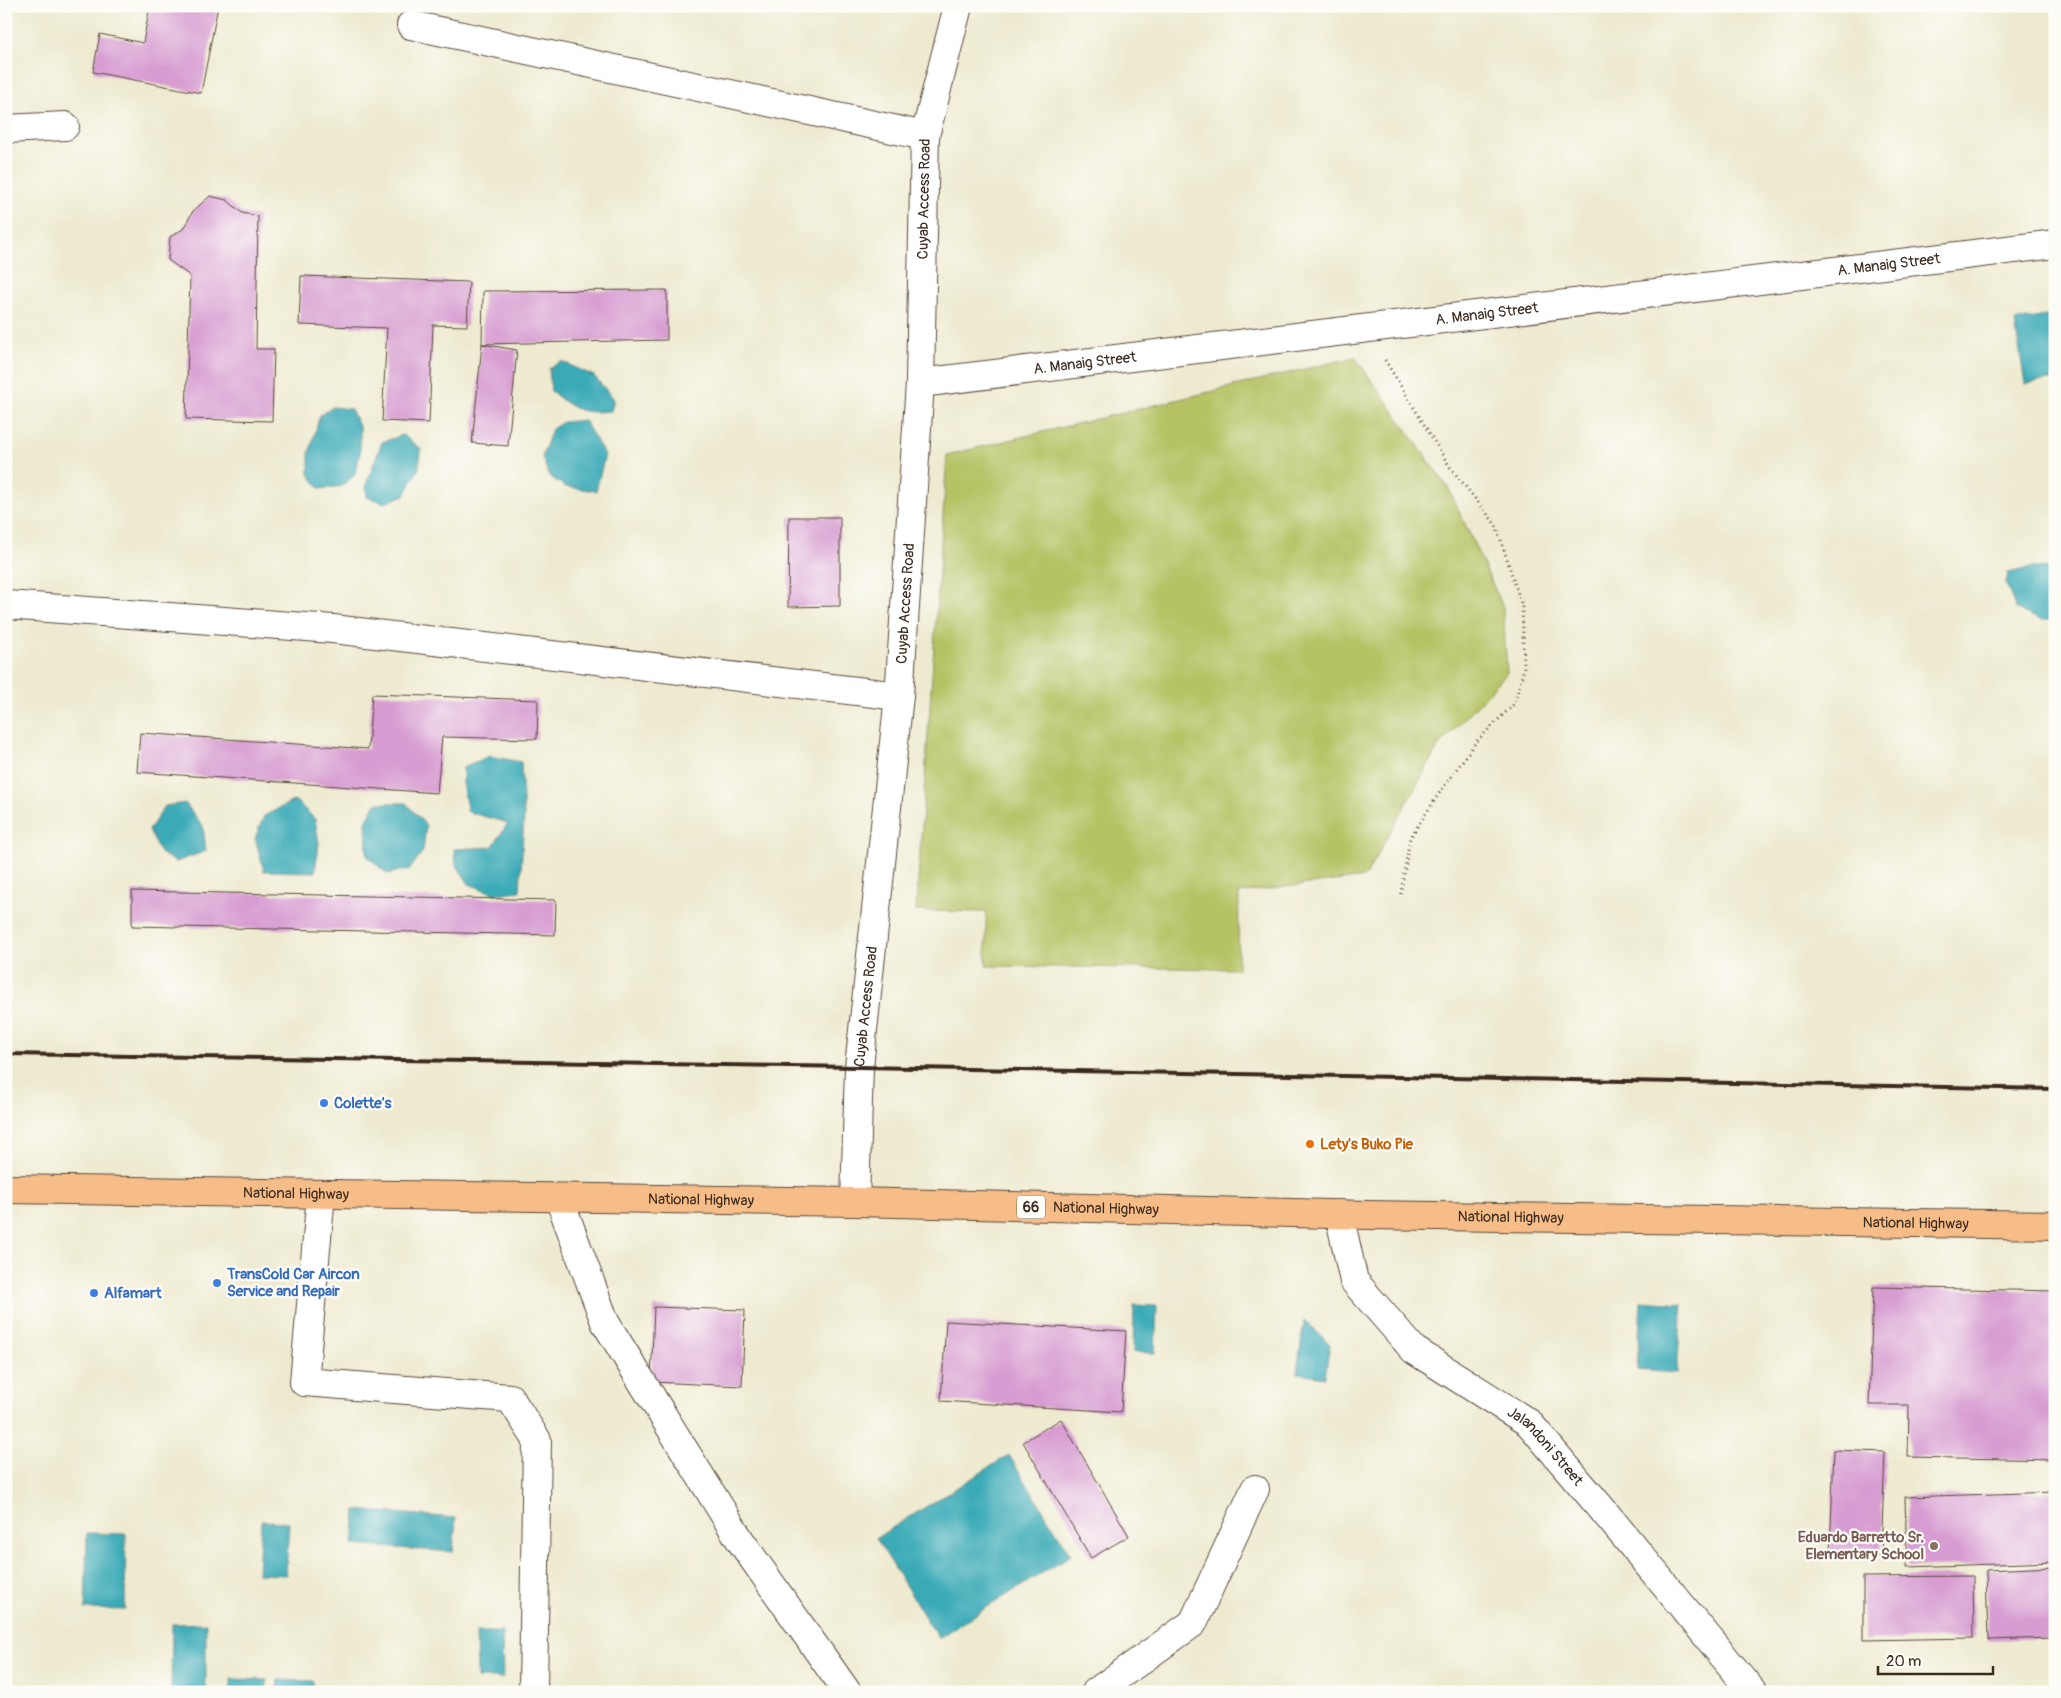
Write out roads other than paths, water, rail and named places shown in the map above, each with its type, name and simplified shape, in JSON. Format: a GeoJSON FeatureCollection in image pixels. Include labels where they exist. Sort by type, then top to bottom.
{"type":"FeatureCollection","features":[{"type":"Feature","properties":{"kind":"main road","name":"National Highway"},"geometry":{"type":"LineString","coordinates":[[6,1189],[855,1202],[1339,1214],[2055,1225]]}},
{"type":"Feature","properties":{"kind":"street","name":"Cuyab Access Road"},"geometry":{"type":"LineString","coordinates":[[855,1202],[859,1067],[899,696],[920,383],[925,136],[958,6]]}},
{"type":"Feature","properties":{"kind":"street"},"geometry":{"type":"LineString","coordinates":[[411,25],[925,136]]}},
{"type":"Feature","properties":{"kind":"street"},"geometry":{"type":"LineString","coordinates":[[6,129],[66,126]]}},
{"type":"Feature","properties":{"kind":"street","name":"A. Manaig Street"},"geometry":{"type":"LineString","coordinates":[[920,383],[2055,244]]}},
{"type":"Feature","properties":{"kind":"street"},"geometry":{"type":"LineString","coordinates":[[6,604],[334,629],[899,696]]}},
{"type":"Feature","properties":{"kind":"street"},"geometry":{"type":"LineString","coordinates":[[321,1194],[304,1382],[510,1398],[537,1440],[533,1692]]}},
{"type":"Feature","properties":{"kind":"street"},"geometry":{"type":"LineString","coordinates":[[559,1198],[604,1322],[740,1540],[847,1692]]}},
{"type":"Feature","properties":{"kind":"street","name":"Jalandoni Street"},"geometry":{"type":"LineString","coordinates":[[1339,1214],[1354,1281],[1414,1350],[1529,1424],[1609,1516],[1753,1692]]}},
{"type":"Feature","properties":{"kind":"street"},"geometry":{"type":"LineString","coordinates":[[1096,1692],[1193,1623],[1255,1489]]}},
{"type":"Feature","properties":{"kind":"water"},"geometry":{"type":"Polygon","coordinates":[[[2052,315],[2055,331],[2055,379],[2025,384],[2015,321],[2052,315]]]}},
{"type":"Feature","properties":{"kind":"water"},"geometry":{"type":"Polygon","coordinates":[[[561,361],[594,376],[614,399],[611,411],[592,412],[578,409],[566,403],[551,391],[549,369],[561,361]]]}},
{"type":"Feature","properties":{"kind":"water"},"geometry":{"type":"Polygon","coordinates":[[[333,407],[351,409],[360,428],[360,455],[354,476],[342,486],[320,489],[309,474],[309,454],[320,415],[333,407]]]}},
{"type":"Feature","properties":{"kind":"water"},"geometry":{"type":"Polygon","coordinates":[[[584,420],[605,455],[596,491],[566,487],[549,476],[542,457],[552,429],[563,422],[584,420]]]}},
{"type":"Feature","properties":{"kind":"water"},"geometry":{"type":"Polygon","coordinates":[[[403,435],[421,449],[419,468],[405,495],[385,503],[367,497],[366,484],[382,442],[403,435]]]}},
{"type":"Feature","properties":{"kind":"water"},"geometry":{"type":"Polygon","coordinates":[[[2055,567],[2055,620],[2041,620],[2016,609],[2006,584],[2008,573],[2031,568],[2055,567]]]}},
{"type":"Feature","properties":{"kind":"water"},"geometry":{"type":"Polygon","coordinates":[[[490,756],[521,762],[524,816],[520,891],[495,894],[469,884],[456,864],[454,849],[492,847],[508,823],[468,812],[463,789],[463,767],[490,756]]]}},
{"type":"Feature","properties":{"kind":"water"},"geometry":{"type":"Polygon","coordinates":[[[295,800],[315,819],[319,843],[315,872],[264,871],[255,838],[264,816],[295,800]]]}},
{"type":"Feature","properties":{"kind":"water"},"geometry":{"type":"Polygon","coordinates":[[[185,803],[203,826],[206,851],[176,862],[160,853],[149,830],[165,806],[185,803]]]}},
{"type":"Feature","properties":{"kind":"water"},"geometry":{"type":"Polygon","coordinates":[[[376,803],[406,803],[426,825],[423,851],[410,869],[387,874],[367,856],[366,821],[376,803]]]}},
{"type":"Feature","properties":{"kind":"water"},"geometry":{"type":"Polygon","coordinates":[[[1641,1301],[1682,1304],[1677,1373],[1637,1370],[1641,1301]]]}},
{"type":"Feature","properties":{"kind":"water"},"geometry":{"type":"Polygon","coordinates":[[[1134,1305],[1157,1306],[1155,1353],[1133,1352],[1134,1305]]]}},
{"type":"Feature","properties":{"kind":"water"},"geometry":{"type":"Polygon","coordinates":[[[1304,1320],[1330,1344],[1325,1377],[1297,1373],[1304,1320]]]}},
{"type":"Feature","properties":{"kind":"water"},"geometry":{"type":"Polygon","coordinates":[[[1009,1455],[1071,1555],[938,1638],[876,1538],[1009,1455]]]}},
{"type":"Feature","properties":{"kind":"water"},"geometry":{"type":"Polygon","coordinates":[[[356,1510],[456,1518],[453,1552],[353,1545],[356,1510]]]}},
{"type":"Feature","properties":{"kind":"water"},"geometry":{"type":"Polygon","coordinates":[[[261,1521],[289,1522],[286,1575],[258,1574],[261,1521]]]}},
{"type":"Feature","properties":{"kind":"water"},"geometry":{"type":"Polygon","coordinates":[[[87,1533],[126,1534],[125,1610],[85,1609],[87,1533]]]}},
{"type":"Feature","properties":{"kind":"water"},"geometry":{"type":"Polygon","coordinates":[[[206,1623],[206,1692],[171,1692],[172,1624],[206,1623]]]}},
{"type":"Feature","properties":{"kind":"water"},"geometry":{"type":"Polygon","coordinates":[[[476,1632],[502,1632],[503,1678],[477,1678],[476,1632]]]}},
{"type":"Feature","properties":{"kind":"water"},"geometry":{"type":"Polygon","coordinates":[[[231,1679],[267,1680],[267,1692],[231,1692],[231,1679]]]}},
{"type":"Feature","properties":{"kind":"water"},"geometry":{"type":"Polygon","coordinates":[[[278,1680],[313,1681],[313,1692],[277,1692],[278,1680]]]}},
{"type":"Feature","properties":{"kind":"railway"},"geometry":{"type":"LineString","coordinates":[[6,1054],[859,1067],[2055,1089]]}},
{"type":"Feature","properties":{"kind":"place","name":"Colette's"},"geometry":{"type":"Point","coordinates":[324,1103]}},
{"type":"Feature","properties":{"kind":"place","name":"Lety's Buko Pie"},"geometry":{"type":"Point","coordinates":[1310,1144]}},
{"type":"Feature","properties":{"kind":"place","name":"TransCold Car Aircon Service and Repair"},"geometry":{"type":"Point","coordinates":[217,1283]}},
{"type":"Feature","properties":{"kind":"place","name":"Alfamart"},"geometry":{"type":"Point","coordinates":[94,1293]}},
{"type":"Feature","properties":{"kind":"place","name":"Eduardo Barretto Sr. Elementary School"},"geometry":{"type":"Point","coordinates":[1934,1546]}}]}
